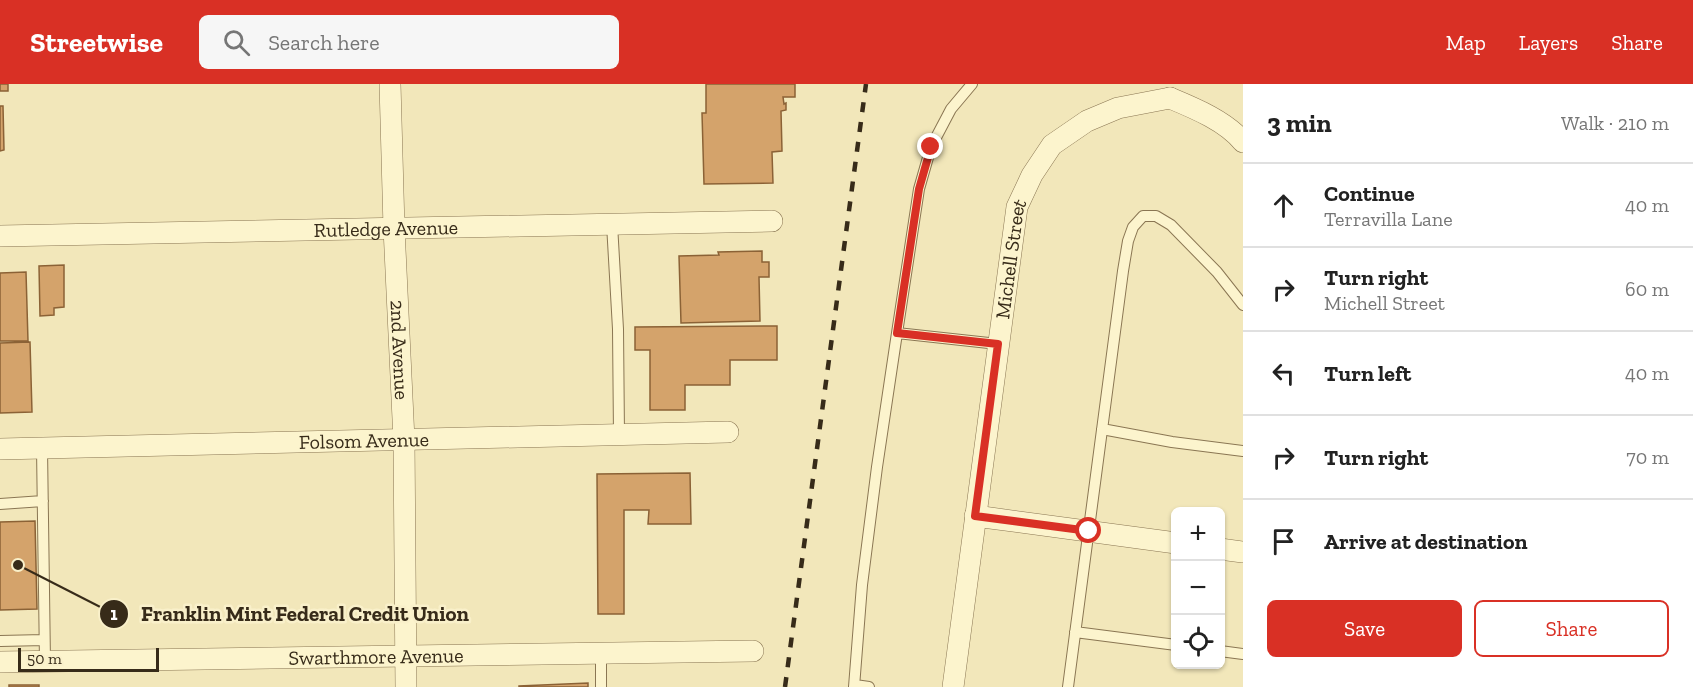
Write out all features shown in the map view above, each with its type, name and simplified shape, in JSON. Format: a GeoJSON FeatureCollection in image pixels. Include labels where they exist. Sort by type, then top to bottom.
{"type":"FeatureCollection","features":[{"type":"Feature","properties":{"kind":"street","name":"2nd Avenue"},"geometry":{"type":"LineString","coordinates":[[390,84],[404,440],[406,687]]}},
{"type":"Feature","properties":{"kind":"street"},"geometry":{"type":"LineString","coordinates":[[1171,91],[1238,135],[1243,142]]}},
{"type":"Feature","properties":{"kind":"street","name":"Michell Street"},"geometry":{"type":"LineString","coordinates":[[953,687],[1017,207],[1032,174],[1052,145],[1087,121],[1118,108],[1171,91]]}},
{"type":"Feature","properties":{"kind":"street","name":"Rutledge Avenue"},"geometry":{"type":"LineString","coordinates":[[0,236],[772,221]]}},
{"type":"Feature","properties":{"kind":"street","name":"Folsom Avenue"},"geometry":{"type":"LineString","coordinates":[[0,449],[728,432]]}},
{"type":"Feature","properties":{"kind":"street"},"geometry":{"type":"LineString","coordinates":[[975,516],[1171,542]]}},
{"type":"Feature","properties":{"kind":"street"},"geometry":{"type":"LineString","coordinates":[[1225,550],[1243,552]]}},
{"type":"Feature","properties":{"kind":"street","name":"Swarthmore Avenue"},"geometry":{"type":"LineString","coordinates":[[0,662],[753,651]]}},
{"type":"Feature","properties":{"kind":"lane"},"geometry":{"type":"LineString","coordinates":[[869,687],[854,686],[864,573],[877,467],[919,189],[931,147],[951,109],[972,84]]}},
{"type":"Feature","properties":{"kind":"lane"},"geometry":{"type":"LineString","coordinates":[[1068,687],[1128,241],[1133,227],[1143,216],[1156,216],[1171,225],[1217,272],[1243,305]]}},
{"type":"Feature","properties":{"kind":"lane"},"geometry":{"type":"LineString","coordinates":[[612,224],[618,329],[619,435]]}},
{"type":"Feature","properties":{"kind":"lane"},"geometry":{"type":"LineString","coordinates":[[897,333],[998,344]]}},
{"type":"Feature","properties":{"kind":"lane"},"geometry":{"type":"LineString","coordinates":[[1102,429],[1172,442],[1243,451]]}},
{"type":"Feature","properties":{"kind":"lane"},"geometry":{"type":"LineString","coordinates":[[42,448],[45,662]]}},
{"type":"Feature","properties":{"kind":"lane"},"geometry":{"type":"LineString","coordinates":[[0,504],[43,501]]}},
{"type":"Feature","properties":{"kind":"lane"},"geometry":{"type":"LineString","coordinates":[[1075,632],[1171,644]]}},
{"type":"Feature","properties":{"kind":"lane"},"geometry":{"type":"LineString","coordinates":[[0,641],[44,640]]}},
{"type":"Feature","properties":{"kind":"lane"},"geometry":{"type":"LineString","coordinates":[[1225,652],[1243,654]]}},
{"type":"Feature","properties":{"kind":"lane"},"geometry":{"type":"LineString","coordinates":[[601,653],[601,687]]}},
{"type":"Feature","properties":{"kind":"building"},"geometry":{"type":"Polygon","coordinates":[[[0,84],[8,84],[8,91],[0,91],[0,84]]]}},
{"type":"Feature","properties":{"kind":"building"},"geometry":{"type":"Polygon","coordinates":[[[706,84],[795,84],[795,97],[783,97],[786,110],[781,111],[782,151],[772,152],[773,183],[704,184],[702,113],[706,113],[706,84]]]}},
{"type":"Feature","properties":{"kind":"building"},"geometry":{"type":"Polygon","coordinates":[[[0,106],[3,106],[4,150],[0,151],[0,106]]]}},
{"type":"Feature","properties":{"kind":"building"},"geometry":{"type":"Polygon","coordinates":[[[762,251],[762,262],[769,262],[769,277],[759,277],[760,321],[681,323],[679,256],[762,251]]]}},
{"type":"Feature","properties":{"kind":"building"},"geometry":{"type":"Polygon","coordinates":[[[64,265],[64,307],[54,308],[54,315],[40,316],[39,266],[64,265]]]}},
{"type":"Feature","properties":{"kind":"building"},"geometry":{"type":"Polygon","coordinates":[[[26,272],[28,341],[0,341],[0,273],[26,272]]]}},
{"type":"Feature","properties":{"kind":"building"},"geometry":{"type":"Polygon","coordinates":[[[777,326],[777,360],[730,360],[730,385],[685,385],[685,410],[650,410],[650,350],[635,350],[635,327],[777,326]]]}},
{"type":"Feature","properties":{"kind":"building"},"geometry":{"type":"Polygon","coordinates":[[[30,342],[32,412],[0,413],[0,343],[30,342]]]}},
{"type":"Feature","properties":{"kind":"building"},"geometry":{"type":"Polygon","coordinates":[[[690,473],[691,524],[648,524],[649,510],[624,510],[624,614],[598,614],[597,474],[690,473]]]}},
{"type":"Feature","properties":{"kind":"building"},"geometry":{"type":"Polygon","coordinates":[[[35,521],[37,609],[0,610],[0,522],[35,521]]]}},
{"type":"Feature","properties":{"kind":"building"},"geometry":{"type":"Polygon","coordinates":[[[588,683],[588,687],[519,687],[519,686],[588,683]]]}},
{"type":"Feature","properties":{"kind":"building"},"geometry":{"type":"Polygon","coordinates":[[[9,685],[39,685],[39,687],[9,687],[9,685]]]}},
{"type":"Feature","properties":{"kind":"railway"},"geometry":{"type":"LineString","coordinates":[[785,687],[866,84]]}},
{"type":"Feature","properties":{"kind":"place","name":"Franklin Mint Federal Credit Union"},"geometry":{"type":"Point","coordinates":[18,565]}},
{"type":"Feature","properties":{"kind":"route"},"geometry":{"type":"LineString","coordinates":[[931,147],[919,189],[897,333],[998,344],[975,516],[1089,531]]}}]}
